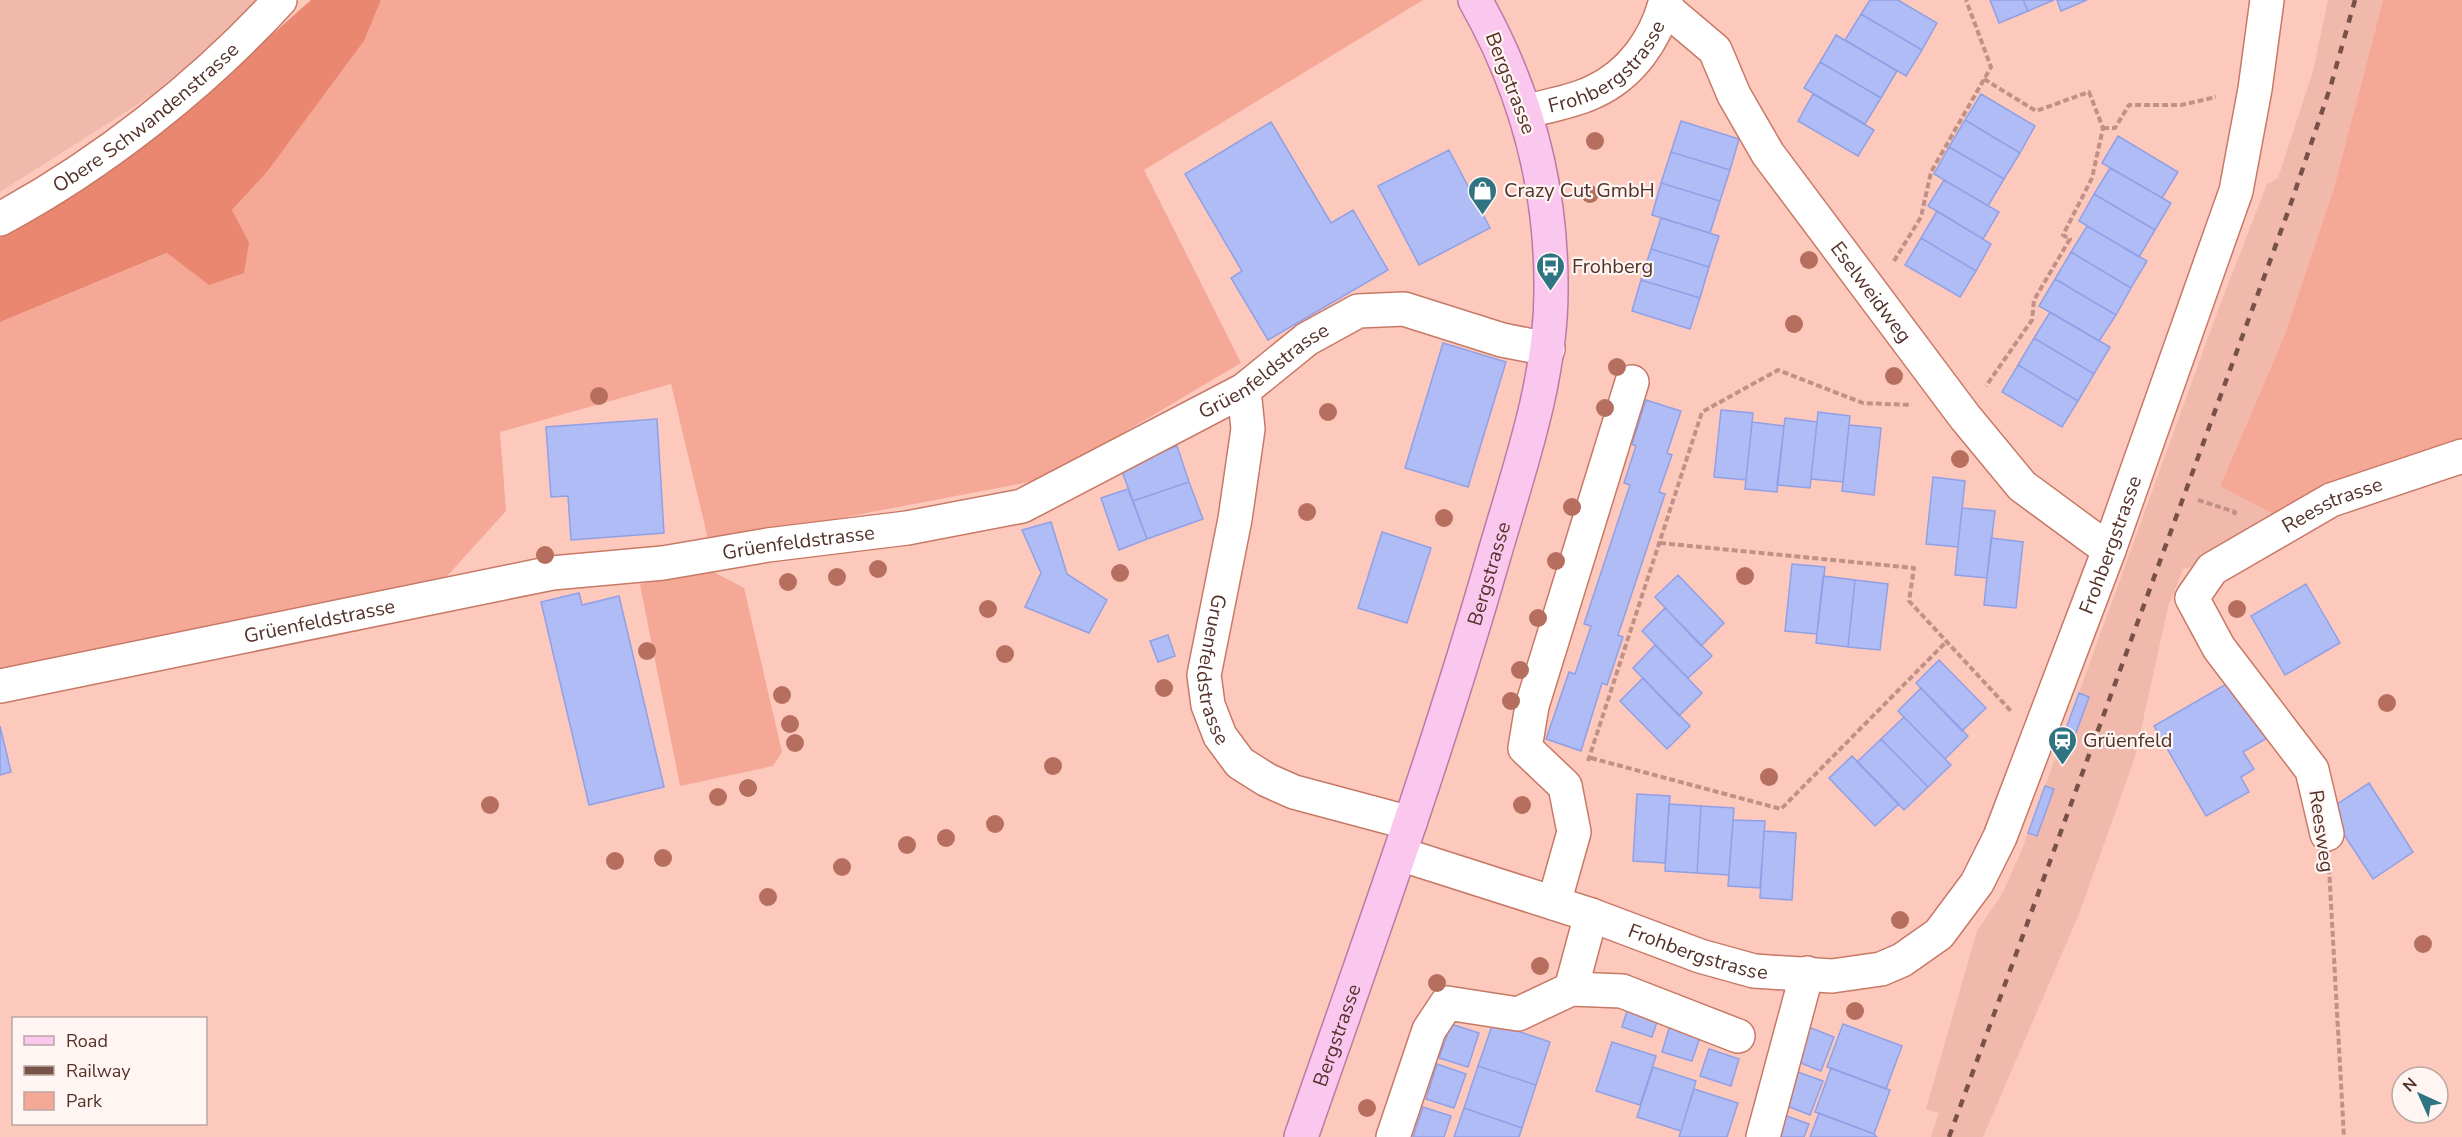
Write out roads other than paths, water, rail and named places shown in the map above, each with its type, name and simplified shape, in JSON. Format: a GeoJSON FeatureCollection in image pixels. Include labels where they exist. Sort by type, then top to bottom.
{"type":"FeatureCollection","features":[{"type":"Feature","properties":{"kind":"main road","name":"Bergstrasse"},"geometry":{"type":"LineString","coordinates":[[1300,1137],[1400,854],[1472,632],[1522,456],[1548,349],[1551,291],[1545,196],[1537,151],[1526,112],[1504,53],[1475,0]]}},
{"type":"Feature","properties":{"kind":"street","name":"Obere Schwandenstrasse"},"geometry":{"type":"LineString","coordinates":[[0,219],[144,125],[253,30],[280,0]]}},
{"type":"Feature","properties":{"kind":"street","name":"Frohbergstrasse"},"geometry":{"type":"LineString","coordinates":[[1400,854],[1591,915],[1700,956],[1754,971],[1832,976],[1881,969],[1912,954],[1939,934],[1954,917],[1977,883],[2000,837],[2109,550],[2236,191],[2255,89],[2267,0]]}},
{"type":"Feature","properties":{"kind":"street","name":"Frohbergstrasse"},"geometry":{"type":"LineString","coordinates":[[1526,112],[1593,92],[1610,82],[1636,61],[1660,23],[1665,4]]}},
{"type":"Feature","properties":{"kind":"street","name":"Eselweidweg"},"geometry":{"type":"LineString","coordinates":[[1665,4],[1715,51],[1734,94],[1768,154],[1957,406],[2022,486],[2109,550]]}},
{"type":"Feature","properties":{"kind":"street","name":"Grüenfeldstrasse"},"geometry":{"type":"LineString","coordinates":[[0,686],[552,573],[663,563],[768,545],[907,528],[1022,506],[1244,390],[1306,339],[1358,311],[1404,309],[1502,340],[1548,349]]}},
{"type":"Feature","properties":{"kind":"street"},"geometry":{"type":"LineString","coordinates":[[1554,903],[1574,832],[1565,786],[1526,748],[1532,706],[1632,382]]}},
{"type":"Feature","properties":{"kind":"street","name":"Gruenfeldstrasse"},"geometry":{"type":"LineString","coordinates":[[1244,390],[1248,429],[1235,519],[1204,675],[1208,705],[1220,736],[1240,763],[1267,780],[1294,792],[1410,823]]}},
{"type":"Feature","properties":{"kind":"street","name":"Reesstrasse"},"geometry":{"type":"LineString","coordinates":[[2212,569],[2331,500],[2462,456]]}},
{"type":"Feature","properties":{"kind":"street","name":"Reesweg"},"geometry":{"type":"LineString","coordinates":[[2212,569],[2192,598],[2219,648],[2312,770],[2327,834]]}},
{"type":"Feature","properties":{"kind":"street"},"geometry":{"type":"LineString","coordinates":[[1571,989],[1591,915]]}},
{"type":"Feature","properties":{"kind":"street"},"geometry":{"type":"LineString","coordinates":[[1763,1137],[1807,973]]}},
{"type":"Feature","properties":{"kind":"street"},"geometry":{"type":"LineString","coordinates":[[1394,1137],[1428,1030],[1448,1003],[1518,1014],[1571,989],[1622,991],[1738,1036]]}},
{"type":"Feature","properties":{"kind":"railway"},"geometry":{"type":"LineString","coordinates":[[1949,1137],[2289,209],[2331,85],[2355,0]]}},
{"type":"Feature","properties":{"kind":"place","name":"Crazy Cut GmbH"},"geometry":{"type":"Point","coordinates":[1483,216]}},
{"type":"Feature","properties":{"kind":"place","name":"Frohberg"},"geometry":{"type":"Point","coordinates":[1551,292]}},
{"type":"Feature","properties":{"kind":"place","name":"Grüenfeld"},"geometry":{"type":"Point","coordinates":[2062,766]}}]}
